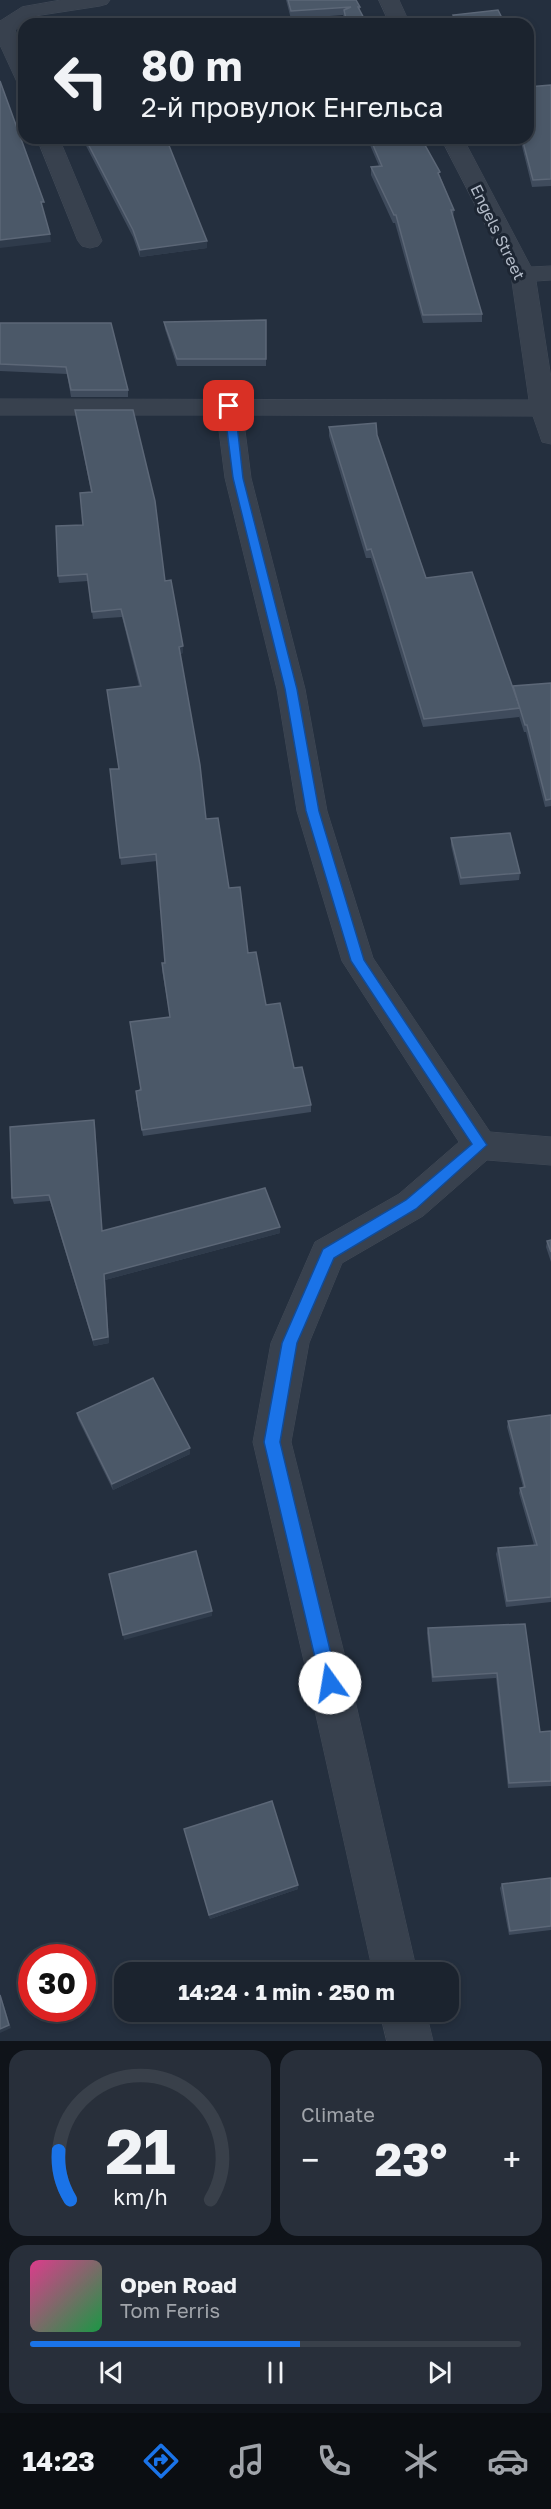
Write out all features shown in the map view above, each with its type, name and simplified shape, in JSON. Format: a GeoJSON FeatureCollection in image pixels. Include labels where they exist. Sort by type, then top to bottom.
{"type":"FeatureCollection","features":[{"type":"Feature","properties":{"kind":"street"},"geometry":{"type":"LineString","coordinates":[[18,18],[29,11],[100,0]]}},
{"type":"Feature","properties":{"kind":"street"},"geometry":{"type":"LineString","coordinates":[[389,0],[397,18]]}},
{"type":"Feature","properties":{"kind":"street"},"geometry":{"type":"LineString","coordinates":[[18,18],[2,29],[18,65]]}},
{"type":"Feature","properties":{"kind":"street"},"geometry":{"type":"LineString","coordinates":[[50,144],[90,241]]}},
{"type":"Feature","properties":{"kind":"street","name":"Engels Street"},"geometry":{"type":"LineString","coordinates":[[455,144],[523,275],[551,436]]}},
{"type":"Feature","properties":{"kind":"street"},"geometry":{"type":"LineString","coordinates":[[523,275],[551,273]]}},
{"type":"Feature","properties":{"kind":"street"},"geometry":{"type":"LineString","coordinates":[[229,406],[238,478],[291,689],[312,811],[358,961],[480,1145]]}},
{"type":"Feature","properties":{"kind":"street"},"geometry":{"type":"LineString","coordinates":[[0,407],[547,408]]}},
{"type":"Feature","properties":{"kind":"street"},"geometry":{"type":"LineString","coordinates":[[393,1962],[272,1442],[290,1343],[328,1253],[411,1205],[480,1145],[551,1151]]}},
{"type":"Feature","properties":{"kind":"street"},"geometry":{"type":"LineString","coordinates":[[405,2022],[410,2041]]}},
{"type":"Feature","properties":{"kind":"building"},"geometry":{"type":"Polygon","coordinates":[[[288,0],[356,0],[364,18],[346,18],[344,10],[351,7],[291,11],[288,0]]]}},
{"type":"Feature","properties":{"kind":"building"},"geometry":{"type":"Polygon","coordinates":[[[498,10],[502,18],[455,18],[453,15],[498,10]]]}},
{"type":"Feature","properties":{"kind":"building"},"geometry":{"type":"Polygon","coordinates":[[[0,81],[18,130],[18,144],[23,144],[44,202],[41,202],[50,234],[0,240],[0,81]]]}},
{"type":"Feature","properties":{"kind":"building"},"geometry":{"type":"Polygon","coordinates":[[[551,85],[551,179],[533,180],[524,144],[534,144],[534,86],[551,85]]]}},
{"type":"Feature","properties":{"kind":"building"},"geometry":{"type":"Polygon","coordinates":[[[88,144],[168,144],[207,241],[140,250],[133,230],[88,144]]]}},
{"type":"Feature","properties":{"kind":"building"},"geometry":{"type":"Polygon","coordinates":[[[373,144],[424,144],[440,172],[438,173],[454,210],[451,210],[482,314],[423,315],[396,215],[371,167],[382,166],[373,144]]]}},
{"type":"Feature","properties":{"kind":"building"},"geometry":{"type":"Polygon","coordinates":[[[266,320],[266,359],[177,359],[164,322],[266,320]]]}},
{"type":"Feature","properties":{"kind":"building"},"geometry":{"type":"Polygon","coordinates":[[[0,323],[111,323],[128,390],[71,390],[66,367],[0,364],[0,323]]]}},
{"type":"Feature","properties":{"kind":"building"},"geometry":{"type":"Polygon","coordinates":[[[75,410],[133,410],[155,501],[165,581],[171,580],[183,646],[179,647],[200,765],[206,819],[218,818],[229,888],[240,887],[248,953],[256,952],[266,1005],[280,1003],[294,1068],[302,1067],[311,1105],[142,1130],[136,1091],[141,1090],[130,1022],[170,1017],[162,963],[165,963],[156,854],[120,858],[110,769],[119,769],[107,690],[141,686],[121,609],[92,612],[87,574],[58,576],[56,526],[83,525],[80,493],[92,492],[75,410]]]}},
{"type":"Feature","properties":{"kind":"building"},"geometry":{"type":"Polygon","coordinates":[[[376,423],[377,435],[426,578],[472,572],[520,708],[424,719],[386,594],[371,549],[367,550],[329,427],[376,423]]]}},
{"type":"Feature","properties":{"kind":"building"},"geometry":{"type":"Polygon","coordinates":[[[551,683],[551,799],[546,800],[527,725],[525,725],[513,686],[551,683]]]}},
{"type":"Feature","properties":{"kind":"building"},"geometry":{"type":"Polygon","coordinates":[[[510,833],[520,873],[461,878],[451,838],[510,833]]]}},
{"type":"Feature","properties":{"kind":"building"},"geometry":{"type":"Polygon","coordinates":[[[94,1120],[102,1231],[265,1188],[280,1227],[104,1274],[108,1337],[93,1340],[49,1195],[12,1198],[10,1127],[94,1120]]]}},
{"type":"Feature","properties":{"kind":"building"},"geometry":{"type":"Polygon","coordinates":[[[551,1240],[551,1252],[547,1241],[551,1240]]]}},
{"type":"Feature","properties":{"kind":"building"},"geometry":{"type":"Polygon","coordinates":[[[153,1378],[190,1448],[112,1484],[77,1413],[153,1378]]]}},
{"type":"Feature","properties":{"kind":"building"},"geometry":{"type":"Polygon","coordinates":[[[551,1415],[551,1597],[507,1601],[498,1548],[537,1545],[520,1488],[525,1487],[508,1421],[551,1415]]]}},
{"type":"Feature","properties":{"kind":"building"},"geometry":{"type":"Polygon","coordinates":[[[196,1551],[212,1611],[123,1635],[109,1574],[196,1551]]]}},
{"type":"Feature","properties":{"kind":"building"},"geometry":{"type":"Polygon","coordinates":[[[525,1624],[540,1732],[551,1731],[551,1781],[509,1783],[497,1673],[433,1677],[428,1628],[525,1624]]]}},
{"type":"Feature","properties":{"kind":"building"},"geometry":{"type":"Polygon","coordinates":[[[272,1801],[298,1885],[209,1915],[184,1829],[272,1801]]]}},
{"type":"Feature","properties":{"kind":"building"},"geometry":{"type":"Polygon","coordinates":[[[551,1878],[551,1926],[510,1931],[502,1884],[551,1878]]]}},
{"type":"Feature","properties":{"kind":"building"},"geometry":{"type":"Polygon","coordinates":[[[0,1995],[9,2025],[0,2029],[0,1995]]]}},
{"type":"Feature","properties":{"kind":"route"},"geometry":{"type":"LineString","coordinates":[[229,406],[238,478],[291,689],[312,811],[358,961],[480,1145],[411,1205],[328,1253],[290,1343],[272,1442],[330,1683]]}}]}
